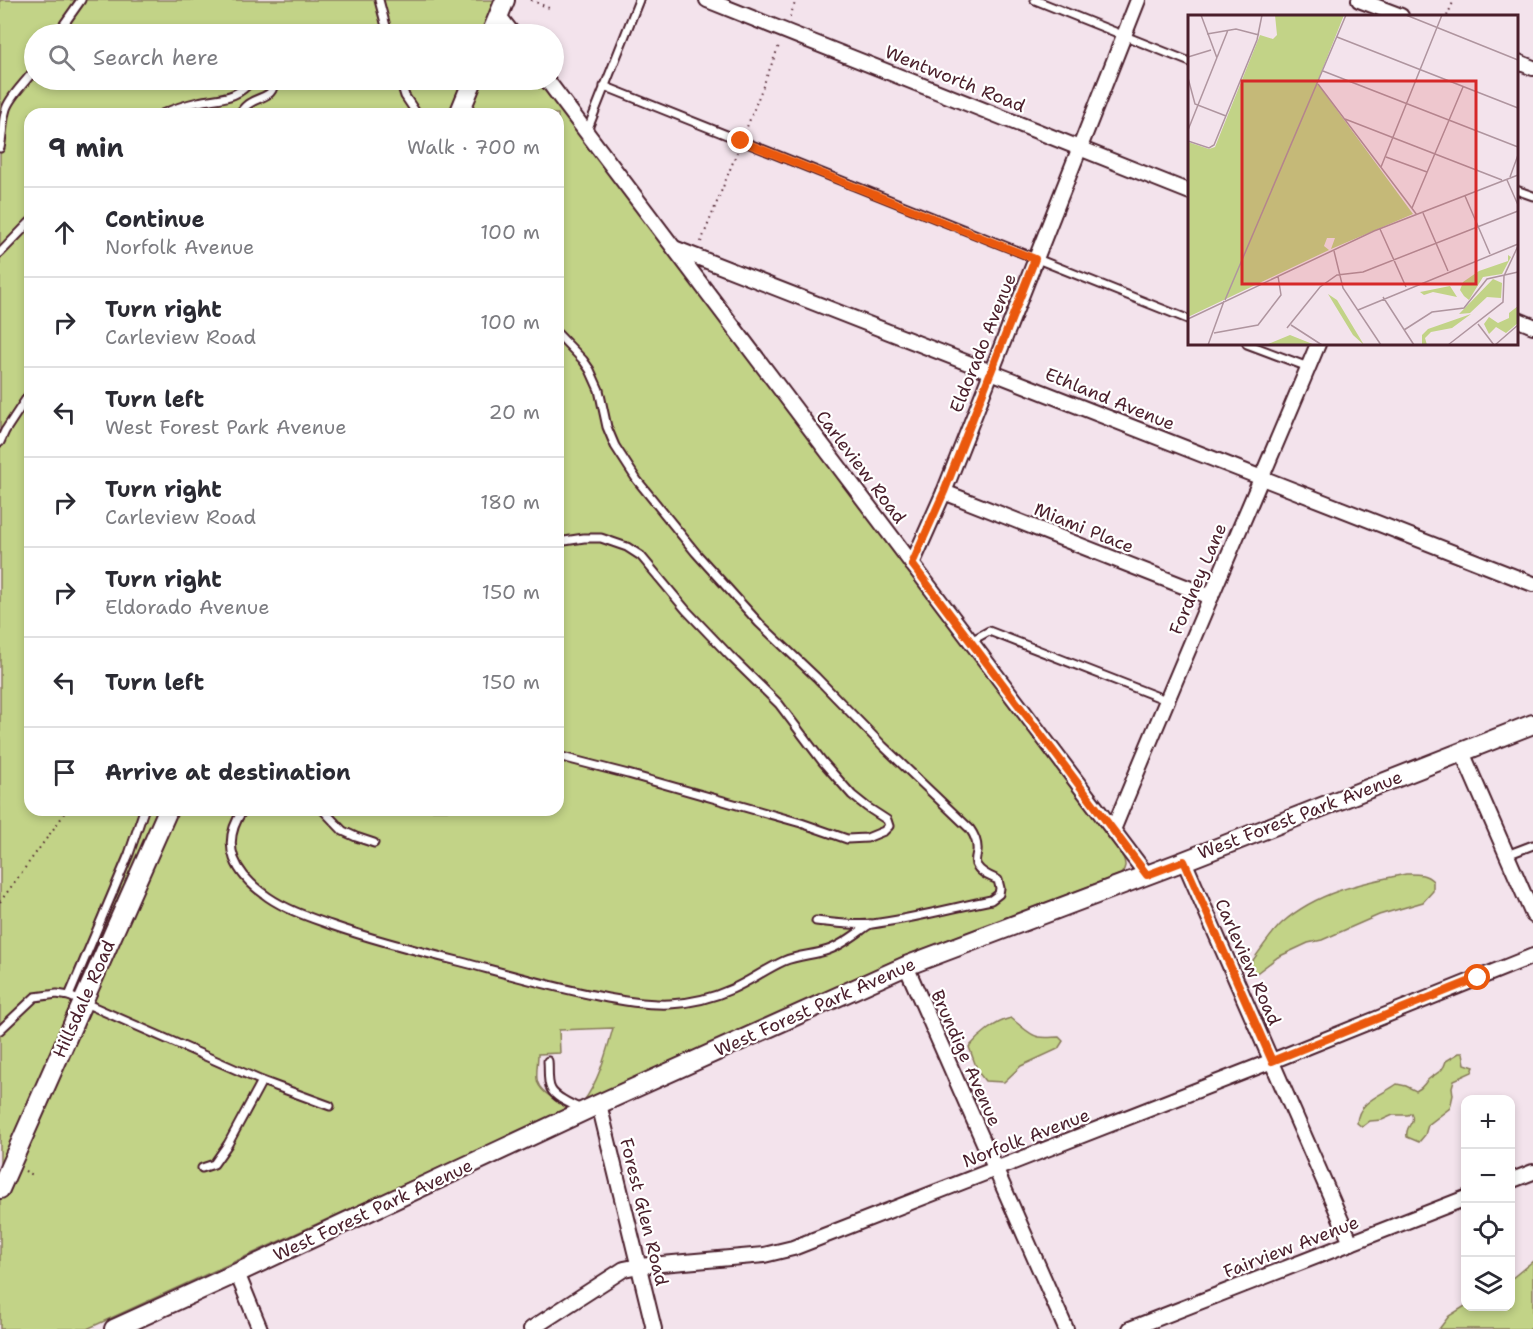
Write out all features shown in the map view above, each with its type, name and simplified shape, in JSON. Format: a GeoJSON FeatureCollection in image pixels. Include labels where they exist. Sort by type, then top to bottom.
{"type":"FeatureCollection","features":[{"type":"Feature","properties":{"kind":"main road"},"geometry":{"type":"LineString","coordinates":[[495,24],[502,8]]}},
{"type":"Feature","properties":{"kind":"main road"},"geometry":{"type":"LineString","coordinates":[[461,108],[469,90]]}},
{"type":"Feature","properties":{"kind":"main road","name":"West Forest Park Avenue"},"geometry":{"type":"LineString","coordinates":[[114,1329],[906,966],[1184,861],[1533,724]]}},
{"type":"Feature","properties":{"kind":"main road","name":"Hillsdale Road"},"geometry":{"type":"LineString","coordinates":[[0,1189],[76,999],[165,816]]}},
{"type":"Feature","properties":{"kind":"street","name":"Wentworth Road"},"geometry":{"type":"LineString","coordinates":[[706,0],[1188,191]]}},
{"type":"Feature","properties":{"kind":"street","name":"Eldorado Avenue"},"geometry":{"type":"LineString","coordinates":[[912,564],[944,492],[1138,0]]}},
{"type":"Feature","properties":{"kind":"street"},"geometry":{"type":"LineString","coordinates":[[1359,0],[1398,15]]}},
{"type":"Feature","properties":{"kind":"street"},"geometry":{"type":"LineString","coordinates":[[502,8],[509,24]]}},
{"type":"Feature","properties":{"kind":"street"},"geometry":{"type":"LineString","coordinates":[[1518,62],[1533,68]]}},
{"type":"Feature","properties":{"kind":"street","name":"Carleview Road"},"geometry":{"type":"LineString","coordinates":[[556,90],[1147,875]]}},
{"type":"Feature","properties":{"kind":"street","name":"Ethland Avenue"},"geometry":{"type":"LineString","coordinates":[[673,248],[1533,584]]}},
{"type":"Feature","properties":{"kind":"street"},"geometry":{"type":"LineString","coordinates":[[1518,320],[1533,326]]}},
{"type":"Feature","properties":{"kind":"street","name":"Fordney Lane"},"geometry":{"type":"LineString","coordinates":[[1113,830],[1318,345]]}},
{"type":"Feature","properties":{"kind":"street","name":"Miami Place"},"geometry":{"type":"LineString","coordinates":[[944,492],[1211,597]]}},
{"type":"Feature","properties":{"kind":"street"},"geometry":{"type":"LineString","coordinates":[[1462,752],[1533,915]]}},
{"type":"Feature","properties":{"kind":"street","name":"Carleview Road"},"geometry":{"type":"LineString","coordinates":[[1184,861],[1351,1243]]}},
{"type":"Feature","properties":{"kind":"street","name":"Norfolk Avenue"},"geometry":{"type":"LineString","coordinates":[[531,1329],[624,1269],[778,1253],[1272,1061],[1533,956]]}},
{"type":"Feature","properties":{"kind":"street","name":"Brundige Avenue"},"geometry":{"type":"LineString","coordinates":[[906,966],[1066,1329]]}},
{"type":"Feature","properties":{"kind":"street","name":"Forest Glen Road"},"geometry":{"type":"LineString","coordinates":[[592,1108],[639,1266],[654,1329]]}},
{"type":"Feature","properties":{"kind":"street"},"geometry":{"type":"LineString","coordinates":[[1515,1179],[1533,1172]]}},
{"type":"Feature","properties":{"kind":"street","name":"Fairview Avenue"},"geometry":{"type":"LineString","coordinates":[[1131,1329],[1461,1200]]}},
{"type":"Feature","properties":{"kind":"street"},"geometry":{"type":"LineString","coordinates":[[237,1274],[260,1329]]}},
{"type":"Feature","properties":{"kind":"lane"},"geometry":{"type":"LineString","coordinates":[[64,24],[81,0]]}},
{"type":"Feature","properties":{"kind":"lane"},"geometry":{"type":"LineString","coordinates":[[379,0],[385,24]]}},
{"type":"Feature","properties":{"kind":"lane"},"geometry":{"type":"LineString","coordinates":[[587,131],[639,0]]}},
{"type":"Feature","properties":{"kind":"lane"},"geometry":{"type":"LineString","coordinates":[[1035,0],[1188,61]]}},
{"type":"Feature","properties":{"kind":"lane"},"geometry":{"type":"LineString","coordinates":[[0,148],[6,108],[12,96],[24,83]]}},
{"type":"Feature","properties":{"kind":"lane"},"geometry":{"type":"LineString","coordinates":[[604,87],[1188,319]]}},
{"type":"Feature","properties":{"kind":"lane"},"geometry":{"type":"LineString","coordinates":[[180,108],[197,102],[223,99],[243,90]]}},
{"type":"Feature","properties":{"kind":"lane"},"geometry":{"type":"LineString","coordinates":[[245,108],[272,90]]}},
{"type":"Feature","properties":{"kind":"lane"},"geometry":{"type":"LineString","coordinates":[[403,90],[413,108]]}},
{"type":"Feature","properties":{"kind":"lane"},"geometry":{"type":"LineString","coordinates":[[1518,191],[1533,196]]}},
{"type":"Feature","properties":{"kind":"lane"},"geometry":{"type":"LineString","coordinates":[[0,253],[24,228]]}},
{"type":"Feature","properties":{"kind":"lane"},"geometry":{"type":"LineString","coordinates":[[564,340],[590,370],[599,390],[607,427],[615,446],[645,490],[696,553],[759,624],[970,829],[975,836],[977,866],[998,880],[1000,888],[999,894],[991,900],[870,924],[816,921]]}},
{"type":"Feature","properties":{"kind":"lane"},"geometry":{"type":"LineString","coordinates":[[1250,345],[1308,368]]}},
{"type":"Feature","properties":{"kind":"lane"},"geometry":{"type":"LineString","coordinates":[[0,442],[24,402]]}},
{"type":"Feature","properties":{"kind":"lane"},"geometry":{"type":"LineString","coordinates":[[564,541],[601,538],[627,547],[641,556],[693,617],[779,705],[822,761],[852,795],[887,820],[888,826],[881,833],[867,838],[848,839],[628,774],[564,758]]}},
{"type":"Feature","properties":{"kind":"lane"},"geometry":{"type":"LineString","coordinates":[[970,641],[989,631],[1166,700]]}},
{"type":"Feature","properties":{"kind":"lane"},"geometry":{"type":"LineString","coordinates":[[76,999],[142,816]]}},
{"type":"Feature","properties":{"kind":"lane"},"geometry":{"type":"LineString","coordinates":[[239,816],[231,840],[234,861],[255,887],[269,898],[293,911],[368,938],[621,1001],[669,1004],[709,998],[732,989],[784,961],[830,950],[870,924]]}},
{"type":"Feature","properties":{"kind":"lane"},"geometry":{"type":"LineString","coordinates":[[329,816],[343,831],[374,843]]}},
{"type":"Feature","properties":{"kind":"lane"},"geometry":{"type":"LineString","coordinates":[[1507,855],[1533,845]]}},
{"type":"Feature","properties":{"kind":"lane"},"geometry":{"type":"LineString","coordinates":[[0,1030],[35,997],[57,994],[76,999],[262,1081],[330,1106]]}},
{"type":"Feature","properties":{"kind":"lane"},"geometry":{"type":"LineString","coordinates":[[548,1061],[552,1091],[557,1096],[592,1108]]}},
{"type":"Feature","properties":{"kind":"lane"},"geometry":{"type":"LineString","coordinates":[[202,1168],[214,1164],[228,1144],[262,1081]]}},
{"type":"Feature","properties":{"kind":"path"},"geometry":{"type":"LineString","coordinates":[[531,0],[549,8]]}},
{"type":"Feature","properties":{"kind":"path"},"geometry":{"type":"LineString","coordinates":[[789,18],[796,0]]}},
{"type":"Feature","properties":{"kind":"path"},"geometry":{"type":"LineString","coordinates":[[1447,15],[1454,0]]}},
{"type":"Feature","properties":{"kind":"path"},"geometry":{"type":"LineString","coordinates":[[0,902],[62,816]]}},
{"type":"Feature","properties":{"kind":"path"},"geometry":{"type":"LineString","coordinates":[[23,1170],[33,1175]]}},
{"type":"Feature","properties":{"kind":"green space"},"geometry":{"type":"Polygon","coordinates":[[[0,0],[494,0],[489,12],[498,24],[24,24],[24,90],[548,90],[561,108],[24,108],[24,816],[564,816],[564,112],[1123,857],[1125,868],[1121,874],[902,957],[583,1102],[598,1076],[613,1028],[559,1030],[560,1053],[538,1054],[537,1079],[545,1092],[570,1108],[87,1329],[0,1329],[0,0]]]}},
{"type":"Feature","properties":{"kind":"green space"},"geometry":{"type":"Polygon","coordinates":[[[1406,874],[1424,875],[1433,881],[1433,891],[1423,902],[1379,915],[1322,940],[1308,943],[1278,957],[1254,975],[1248,973],[1248,967],[1269,938],[1296,912],[1340,890],[1406,874]]]}},
{"type":"Feature","properties":{"kind":"green space"},"geometry":{"type":"Polygon","coordinates":[[[1011,1018],[1036,1036],[1059,1037],[1063,1041],[1058,1049],[1021,1066],[1004,1082],[985,1081],[978,1072],[969,1047],[988,1030],[1011,1018]]]}},
{"type":"Feature","properties":{"kind":"green space"},"geometry":{"type":"Polygon","coordinates":[[[1463,1053],[1465,1064],[1474,1067],[1472,1072],[1454,1080],[1450,1108],[1428,1125],[1425,1135],[1419,1142],[1407,1137],[1407,1130],[1412,1119],[1411,1113],[1370,1121],[1362,1127],[1357,1123],[1358,1115],[1372,1099],[1397,1084],[1416,1091],[1442,1070],[1446,1061],[1463,1053]]]}},
{"type":"Feature","properties":{"kind":"green space"},"geometry":{"type":"Polygon","coordinates":[[[1533,1261],[1533,1329],[1439,1329],[1449,1316],[1461,1308],[1461,1311],[1515,1311],[1515,1276],[1533,1261]]]}},
{"type":"Feature","properties":{"kind":"route"},"geometry":{"type":"LineString","coordinates":[[741,141],[1035,259],[944,492],[912,564],[1147,875],[1184,861],[1272,1061],[1478,978]]}}]}
